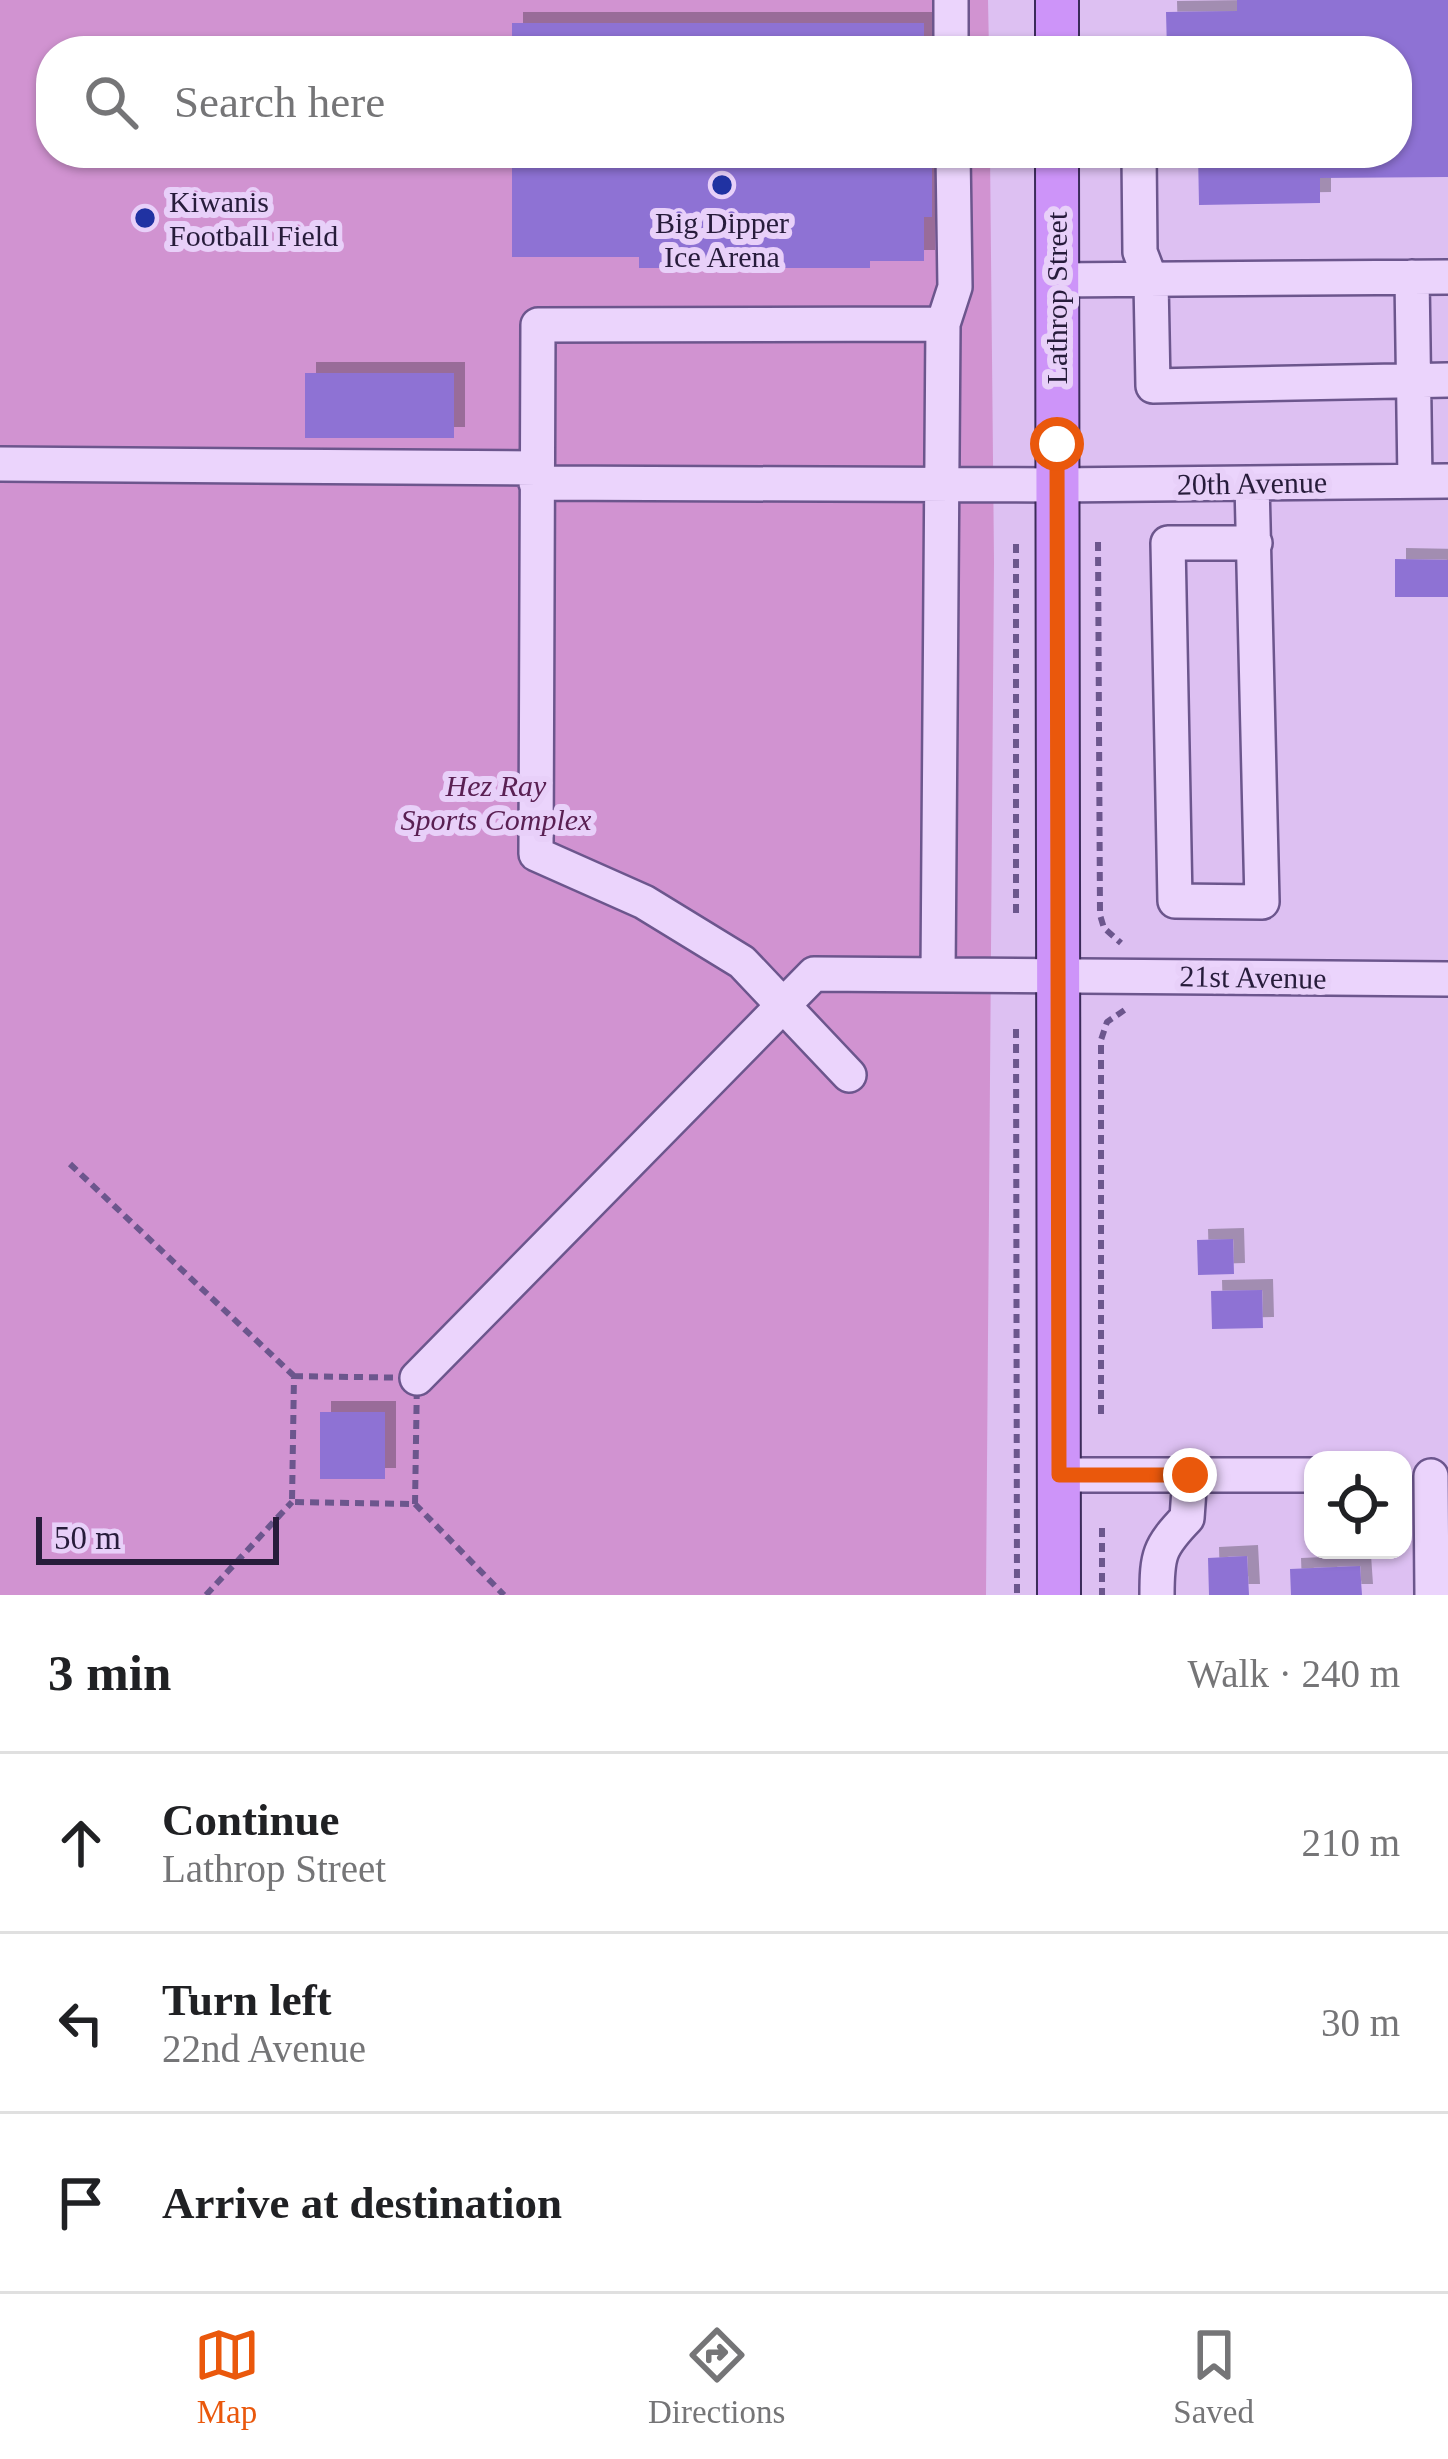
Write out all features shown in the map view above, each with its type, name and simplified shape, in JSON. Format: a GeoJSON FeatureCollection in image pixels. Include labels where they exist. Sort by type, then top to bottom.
{"type":"FeatureCollection","features":[{"type":"Feature","properties":{"kind":"main road"},"geometry":{"type":"LineString","coordinates":[[1057,0],[1057,36]]}},
{"type":"Feature","properties":{"kind":"main road","name":"Lathrop Street"},"geometry":{"type":"LineString","coordinates":[[1057,168],[1059,1595]]}},
{"type":"Feature","properties":{"kind":"street"},"geometry":{"type":"LineString","coordinates":[[951,0],[952,36]]}},
{"type":"Feature","properties":{"kind":"street"},"geometry":{"type":"LineString","coordinates":[[938,975],[943,324],[955,287],[953,168]]}},
{"type":"Feature","properties":{"kind":"street"},"geometry":{"type":"LineString","coordinates":[[1139,168],[1141,251],[1151,281],[1153,386],[1448,380]]}},
{"type":"Feature","properties":{"kind":"street"},"geometry":{"type":"LineString","coordinates":[[1056,280],[1448,277]]}},
{"type":"Feature","properties":{"kind":"street"},"geometry":{"type":"LineString","coordinates":[[1412,278],[1413,380],[1432,481]]}},
{"type":"Feature","properties":{"kind":"street"},"geometry":{"type":"LineString","coordinates":[[849,1075],[742,962],[644,902],[536,854],[538,325],[943,324]]}},
{"type":"Feature","properties":{"kind":"street","name":"20th Avenue"},"geometry":{"type":"LineString","coordinates":[[0,464],[1057,485],[1432,481]]}},
{"type":"Feature","properties":{"kind":"street"},"geometry":{"type":"LineString","coordinates":[[1252,483],[1255,544],[1262,902],[1175,901],[1168,543],[1255,544]]}},
{"type":"Feature","properties":{"kind":"street","name":"21st Avenue"},"geometry":{"type":"LineString","coordinates":[[417,1378],[814,974],[1448,979]]}},
{"type":"Feature","properties":{"kind":"street"},"geometry":{"type":"LineString","coordinates":[[1059,1475],[1304,1475]]}},
{"type":"Feature","properties":{"kind":"street"},"geometry":{"type":"LineString","coordinates":[[1157,1595],[1157,1560],[1164,1542],[1187,1518],[1190,1475]]}},
{"type":"Feature","properties":{"kind":"street"},"geometry":{"type":"LineString","coordinates":[[1427,1475],[1432,1595]]}},
{"type":"Feature","properties":{"kind":"path"},"geometry":{"type":"LineString","coordinates":[[1016,538],[1016,913]]}},
{"type":"Feature","properties":{"kind":"path"},"geometry":{"type":"LineString","coordinates":[[1098,542],[1100,906],[1102,929],[1117,942],[1130,944]]}},
{"type":"Feature","properties":{"kind":"path"},"geometry":{"type":"LineString","coordinates":[[1101,1414],[1101,1040],[1104,1022],[1135,1008]]}},
{"type":"Feature","properties":{"kind":"path"},"geometry":{"type":"LineString","coordinates":[[1016,1029],[1017,1595]]}},
{"type":"Feature","properties":{"kind":"path"},"geometry":{"type":"LineString","coordinates":[[70,1164],[294,1376],[417,1378],[415,1504]]}},
{"type":"Feature","properties":{"kind":"path"},"geometry":{"type":"LineString","coordinates":[[206,1595],[292,1502],[294,1376]]}},
{"type":"Feature","properties":{"kind":"path"},"geometry":{"type":"LineString","coordinates":[[292,1502],[415,1504],[504,1595]]}},
{"type":"Feature","properties":{"kind":"path"},"geometry":{"type":"LineString","coordinates":[[1102,1528],[1102,1595]]}},
{"type":"Feature","properties":{"kind":"green space","name":"Hez Ray Sports Complex"},"geometry":{"type":"Polygon","coordinates":[[[0,0],[988,0],[989,36],[36,36],[36,168],[990,168],[994,562],[986,1595],[0,1595],[0,0]]]}},
{"type":"Feature","properties":{"kind":"building"},"geometry":{"type":"Polygon","coordinates":[[[1237,0],[1448,0],[1448,177],[1320,178],[1320,203],[1199,205],[1198,168],[1412,168],[1412,36],[1167,36],[1166,12],[1237,11],[1237,0]]]}},
{"type":"Feature","properties":{"kind":"building"},"geometry":{"type":"Polygon","coordinates":[[[512,23],[924,23],[924,36],[512,36],[512,23]]]}},
{"type":"Feature","properties":{"kind":"building","name":"Big Dipper Ice Arena"},"geometry":{"type":"Polygon","coordinates":[[[512,168],[932,168],[932,217],[924,217],[924,261],[870,261],[870,268],[639,268],[639,257],[512,257],[512,168]]]}},
{"type":"Feature","properties":{"kind":"building"},"geometry":{"type":"Polygon","coordinates":[[[305,373],[454,373],[454,438],[305,438],[305,373]]]}},
{"type":"Feature","properties":{"kind":"building"},"geometry":{"type":"Polygon","coordinates":[[[1395,559],[1448,560],[1448,597],[1395,597],[1395,559]]]}},
{"type":"Feature","properties":{"kind":"building"},"geometry":{"type":"Polygon","coordinates":[[[1233,1239],[1234,1274],[1198,1275],[1197,1240],[1233,1239]]]}},
{"type":"Feature","properties":{"kind":"building"},"geometry":{"type":"Polygon","coordinates":[[[1262,1290],[1263,1328],[1212,1329],[1211,1291],[1262,1290]]]}},
{"type":"Feature","properties":{"kind":"building"},"geometry":{"type":"Polygon","coordinates":[[[320,1412],[385,1412],[385,1479],[320,1479],[320,1412]]]}},
{"type":"Feature","properties":{"kind":"building"},"geometry":{"type":"Polygon","coordinates":[[[1247,1556],[1249,1595],[1209,1595],[1208,1558],[1247,1556]]]}},
{"type":"Feature","properties":{"kind":"building"},"geometry":{"type":"Polygon","coordinates":[[[1360,1566],[1362,1595],[1291,1595],[1290,1569],[1360,1566]]]}},
{"type":"Feature","properties":{"kind":"place","name":"Big Dipper Ice Arena"},"geometry":{"type":"Point","coordinates":[722,185]}},
{"type":"Feature","properties":{"kind":"place","name":"Kiwanis Football Field"},"geometry":{"type":"Point","coordinates":[145,218]}},
{"type":"Feature","properties":{"kind":"route"},"geometry":{"type":"LineString","coordinates":[[1057,444],[1059,1475],[1190,1475]]}}]}
